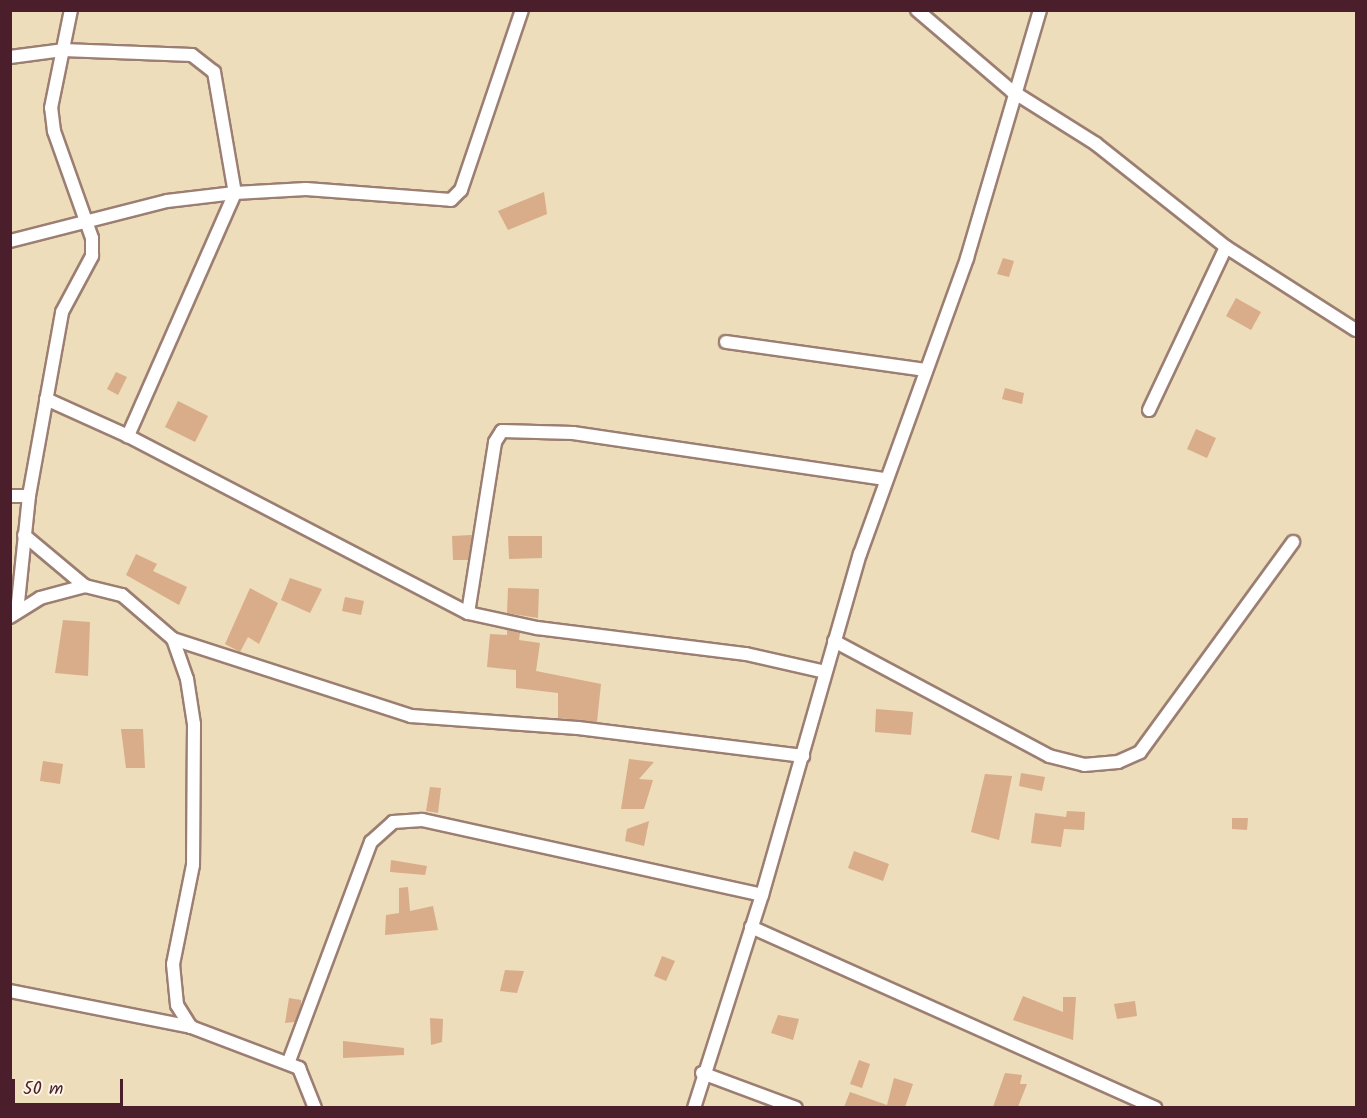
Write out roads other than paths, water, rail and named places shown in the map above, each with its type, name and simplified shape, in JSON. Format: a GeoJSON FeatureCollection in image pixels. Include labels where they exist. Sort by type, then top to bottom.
{"type":"FeatureCollection","features":[{"type":"Feature","properties":{"kind":"street"},"geometry":{"type":"LineString","coordinates":[[14,614],[29,496],[62,312],[92,256],[87,219],[54,131],[51,108],[71,10]]}},
{"type":"Feature","properties":{"kind":"street"},"geometry":{"type":"LineString","coordinates":[[10,241],[87,219],[235,194],[306,189],[451,200],[461,190],[522,10]]}},
{"type":"Feature","properties":{"kind":"street"},"geometry":{"type":"LineString","coordinates":[[917,10],[1012,91],[1096,144],[1226,247],[1356,330]]}},
{"type":"Feature","properties":{"kind":"street"},"geometry":{"type":"LineString","coordinates":[[694,1107],[702,1073],[762,895],[834,641],[884,479],[979,220],[1012,91],[1040,10]]}},
{"type":"Feature","properties":{"kind":"street"},"geometry":{"type":"LineString","coordinates":[[10,57],[63,50],[204,60],[214,72],[235,194],[128,436]]}},
{"type":"Feature","properties":{"kind":"street"},"geometry":{"type":"LineString","coordinates":[[1149,410],[1226,247]]}},
{"type":"Feature","properties":{"kind":"street"},"geometry":{"type":"LineString","coordinates":[[726,342],[925,370]]}},
{"type":"Feature","properties":{"kind":"street"},"geometry":{"type":"LineString","coordinates":[[46,399],[128,436],[468,614],[746,654],[825,672]]}},
{"type":"Feature","properties":{"kind":"street"},"geometry":{"type":"LineString","coordinates":[[468,614],[495,442],[502,431],[573,433],[884,479]]}},
{"type":"Feature","properties":{"kind":"street"},"geometry":{"type":"LineString","coordinates":[[10,496],[29,496]]}},
{"type":"Feature","properties":{"kind":"street"},"geometry":{"type":"LineString","coordinates":[[24,535],[85,586],[122,595],[173,639],[411,716],[578,728],[803,756]]}},
{"type":"Feature","properties":{"kind":"street"},"geometry":{"type":"LineString","coordinates":[[834,641],[1049,756],[1084,765],[1118,762],[1140,752],[1293,542]]}},
{"type":"Feature","properties":{"kind":"street"},"geometry":{"type":"LineString","coordinates":[[14,614],[40,598],[85,586]]}},
{"type":"Feature","properties":{"kind":"street"},"geometry":{"type":"LineString","coordinates":[[173,639],[188,679],[194,724],[193,865],[172,986],[191,1027]]}},
{"type":"Feature","properties":{"kind":"street"},"geometry":{"type":"LineString","coordinates":[[289,1061],[371,842],[393,822],[422,820],[762,895]]}},
{"type":"Feature","properties":{"kind":"street"},"geometry":{"type":"LineString","coordinates":[[751,927],[1155,1107]]}},
{"type":"Feature","properties":{"kind":"street"},"geometry":{"type":"LineString","coordinates":[[10,991],[191,1027],[289,1061],[307,1078],[315,1107]]}},
{"type":"Feature","properties":{"kind":"street"},"geometry":{"type":"LineString","coordinates":[[702,1073],[796,1107]]}}]}
